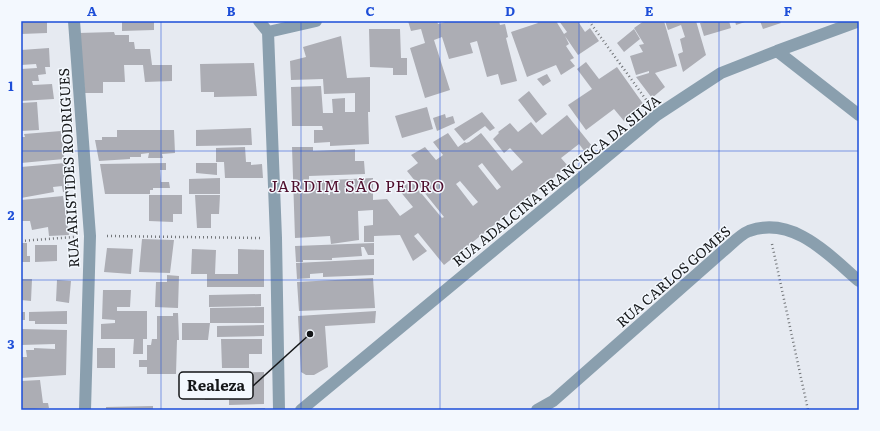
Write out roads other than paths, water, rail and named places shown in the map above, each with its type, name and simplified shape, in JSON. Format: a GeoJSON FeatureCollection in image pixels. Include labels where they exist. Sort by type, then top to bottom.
{"type":"FeatureCollection","features":[{"type":"Feature","properties":{"kind":"street","name":"RUA ARISTIDES RODRIGUES"},"geometry":{"type":"LineString","coordinates":[[74,21],[90,236],[85,410]]}},
{"type":"Feature","properties":{"kind":"street"},"geometry":{"type":"LineString","coordinates":[[260,21],[268,32],[276,238],[279,410]]}},
{"type":"Feature","properties":{"kind":"street"},"geometry":{"type":"LineString","coordinates":[[268,32],[316,21]]}},
{"type":"Feature","properties":{"kind":"street","name":"RUA ADALCINA FRANCISCA DA SILVA"},"geometry":{"type":"LineString","coordinates":[[301,410],[657,115],[722,73],[859,21]]}},
{"type":"Feature","properties":{"kind":"street"},"geometry":{"type":"LineString","coordinates":[[777,51],[859,115]]}},
{"type":"Feature","properties":{"kind":"street","name":"RUA CARLOS GOMES"},"geometry":{"type":"LineString","coordinates":[[537,410],[553,401],[722,252],[748,232],[768,227],[791,231],[814,243],[859,281]]}},
{"type":"Feature","properties":{"kind":"place","name":"Realeza"},"geometry":{"type":"Point","coordinates":[310,334]}},
{"type":"Feature","properties":{"kind":"district","name":"JARDIM SÃO PEDRO"},"geometry":{"type":"Point","coordinates":[357,185]}}]}
